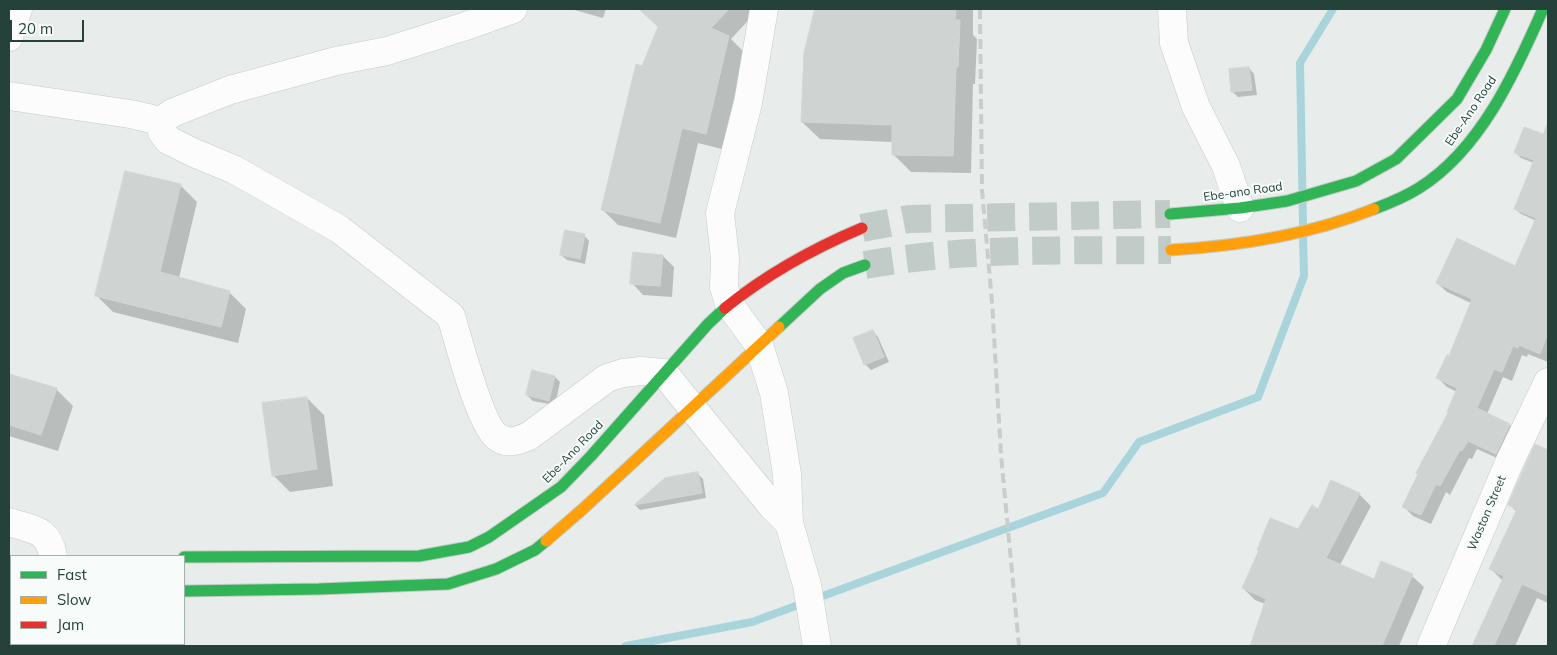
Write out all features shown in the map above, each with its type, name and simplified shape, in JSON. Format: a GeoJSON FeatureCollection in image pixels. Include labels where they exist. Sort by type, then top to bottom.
{"type":"FeatureCollection","features":[{"type":"Feature","properties":{"kind":"main road","name":"Ebe-Ano Road"},"geometry":{"type":"LineString","coordinates":[[1319,191],[1356,181],[1396,159],[1422,135],[1457,100],[1486,50],[1505,9]]}},
{"type":"Feature","properties":{"kind":"main road","name":"Ebe-Ano Road"},"geometry":{"type":"LineString","coordinates":[[1171,250],[1213,248],[1287,236],[1352,217],[1412,193],[1438,175],[1461,153],[1494,104],[1525,50],[1543,9]]}},
{"type":"Feature","properties":{"kind":"main road","name":"Ebe-ano Road"},"geometry":{"type":"LineString","coordinates":[[1170,214],[1240,208],[1287,200],[1319,191]]}},
{"type":"Feature","properties":{"kind":"main road","name":"Ebe-Ano Road"},"geometry":{"type":"LineString","coordinates":[[185,557],[419,556],[469,547],[489,537],[561,487],[591,456],[664,372],[729,304],[783,267],[831,240],[862,228]]}},
{"type":"Feature","properties":{"kind":"main road"},"geometry":{"type":"LineString","coordinates":[[185,591],[319,589],[448,584],[489,572],[535,550],[584,508],[820,289],[843,274],[865,265]]}},
{"type":"Feature","properties":{"kind":"street"},"geometry":{"type":"LineString","coordinates":[[9,37],[18,9]]}},
{"type":"Feature","properties":{"kind":"street"},"geometry":{"type":"LineString","coordinates":[[9,96],[130,114],[161,121],[172,113],[230,90],[336,61],[387,51],[513,9]]}},
{"type":"Feature","properties":{"kind":"street"},"geometry":{"type":"LineString","coordinates":[[764,9],[748,103],[720,214],[725,258],[724,287],[729,304],[759,345],[774,393],[786,465],[789,523],[807,585],[817,646]]}},
{"type":"Feature","properties":{"kind":"street"},"geometry":{"type":"LineString","coordinates":[[1172,9],[1174,43],[1196,107],[1226,166],[1240,208]]}},
{"type":"Feature","properties":{"kind":"street"},"geometry":{"type":"LineString","coordinates":[[161,121],[162,132],[168,140],[235,170],[339,229],[416,290],[446,311],[451,316],[471,380],[489,428],[497,438],[517,442],[529,436],[607,378],[623,373],[641,371],[664,372],[772,506],[789,523]]}},
{"type":"Feature","properties":{"kind":"street","name":"Waston Street"},"geometry":{"type":"LineString","coordinates":[[1431,646],[1509,463],[1548,382]]}},
{"type":"Feature","properties":{"kind":"street"},"geometry":{"type":"LineString","coordinates":[[9,522],[41,532],[47,537],[53,555]]}},
{"type":"Feature","properties":{"kind":"building"},"geometry":{"type":"Polygon","coordinates":[[[639,9],[729,9],[711,28],[729,36],[706,134],[682,128],[660,223],[601,210],[636,64],[642,66],[658,27],[639,9]]]}},
{"type":"Feature","properties":{"kind":"building"},"geometry":{"type":"Polygon","coordinates":[[[815,9],[956,9],[955,20],[960,20],[958,67],[956,67],[953,156],[892,155],[892,125],[801,122],[804,53],[815,9]]]}},
{"type":"Feature","properties":{"kind":"building"},"geometry":{"type":"Polygon","coordinates":[[[1249,67],[1252,90],[1231,92],[1229,69],[1249,67]]]}},
{"type":"Feature","properties":{"kind":"building"},"geometry":{"type":"Polygon","coordinates":[[[1547,125],[1548,333],[1540,354],[1519,345],[1518,348],[1513,346],[1502,372],[1494,369],[1477,408],[1510,424],[1496,454],[1468,441],[1462,451],[1460,450],[1440,486],[1436,484],[1421,515],[1402,507],[1418,474],[1416,473],[1448,413],[1457,388],[1436,378],[1447,355],[1449,356],[1472,299],[1436,283],[1457,238],[1515,266],[1536,218],[1514,209],[1534,160],[1514,153],[1524,127],[1543,134],[1547,125]]]}},
{"type":"Feature","properties":{"kind":"building"},"geometry":{"type":"Polygon","coordinates":[[[125,171],[181,184],[160,272],[230,291],[221,327],[95,296],[125,171]]]}},
{"type":"Feature","properties":{"kind":"building"},"geometry":{"type":"Polygon","coordinates":[[[565,230],[585,234],[580,259],[560,255],[565,230]]]}},
{"type":"Feature","properties":{"kind":"building"},"geometry":{"type":"Polygon","coordinates":[[[633,252],[663,255],[660,286],[630,284],[633,252]]]}},
{"type":"Feature","properties":{"kind":"building"},"geometry":{"type":"Polygon","coordinates":[[[873,330],[884,357],[864,365],[853,338],[873,330]]]}},
{"type":"Feature","properties":{"kind":"building"},"geometry":{"type":"Polygon","coordinates":[[[532,370],[555,376],[549,401],[526,395],[532,370]]]}},
{"type":"Feature","properties":{"kind":"building"},"geometry":{"type":"Polygon","coordinates":[[[9,374],[57,388],[41,435],[9,425],[9,374]]]}},
{"type":"Feature","properties":{"kind":"building"},"geometry":{"type":"Polygon","coordinates":[[[307,397],[317,469],[272,476],[262,403],[307,397]]]}},
{"type":"Feature","properties":{"kind":"building"},"geometry":{"type":"Polygon","coordinates":[[[1535,444],[1548,450],[1548,596],[1522,584],[1494,646],[1472,646],[1504,576],[1489,569],[1517,509],[1508,505],[1535,444]]]}},
{"type":"Feature","properties":{"kind":"building"},"geometry":{"type":"Polygon","coordinates":[[[698,472],[702,493],[634,505],[665,478],[698,472]]]}},
{"type":"Feature","properties":{"kind":"building"},"geometry":{"type":"Polygon","coordinates":[[[1331,480],[1360,493],[1326,558],[1374,579],[1381,561],[1413,574],[1382,646],[1250,646],[1266,599],[1242,588],[1259,550],[1257,550],[1270,518],[1298,529],[1312,505],[1318,509],[1331,480]]]}},
{"type":"Feature","properties":{"kind":"waterway"},"geometry":{"type":"LineString","coordinates":[[1303,225],[1300,63],[1333,9]]}},
{"type":"Feature","properties":{"kind":"waterway"},"geometry":{"type":"LineString","coordinates":[[626,646],[752,622],[1103,493],[1139,442],[1258,397],[1304,276],[1303,237]]}},
{"type":"Feature","properties":{"kind":"tunnel"},"geometry":{"type":"LineString","coordinates":[[862,228],[909,219],[1170,214]]}},
{"type":"Feature","properties":{"kind":"tunnel"},"geometry":{"type":"LineString","coordinates":[[865,265],[941,255],[1018,251],[1171,250]]}},
{"type":"Feature","properties":{"kind":"railway"},"geometry":{"type":"LineString","coordinates":[[980,9],[982,190],[992,302],[1001,455],[1019,646]]}},
{"type":"Feature","properties":{"kind":"traffic: fast"},"geometry":{"type":"LineString","coordinates":[[1170,214],[1240,208],[1287,201],[1356,181],[1396,159],[1457,99],[1486,50],[1505,9]]}},
{"type":"Feature","properties":{"kind":"traffic: fast"},"geometry":{"type":"LineString","coordinates":[[1374,209],[1397,200],[1419,188],[1441,172],[1478,132],[1508,84],[1543,9]]}},
{"type":"Feature","properties":{"kind":"traffic: fast"},"geometry":{"type":"LineString","coordinates":[[779,327],[820,289],[843,273],[865,265]]}},
{"type":"Feature","properties":{"kind":"traffic: fast"},"geometry":{"type":"LineString","coordinates":[[185,557],[419,556],[469,547],[489,537],[561,487],[591,456],[708,324],[725,308]]}},
{"type":"Feature","properties":{"kind":"traffic: fast"},"geometry":{"type":"LineString","coordinates":[[185,591],[319,589],[448,584],[496,569],[535,550],[546,541]]}},
{"type":"Feature","properties":{"kind":"traffic: slow"},"geometry":{"type":"LineString","coordinates":[[1171,250],[1223,246],[1274,238],[1325,226],[1374,209]]}},
{"type":"Feature","properties":{"kind":"traffic: slow"},"geometry":{"type":"LineString","coordinates":[[546,541],[779,327]]}},
{"type":"Feature","properties":{"kind":"traffic: jam"},"geometry":{"type":"LineString","coordinates":[[725,308],[757,284],[791,263],[862,228]]}}]}
